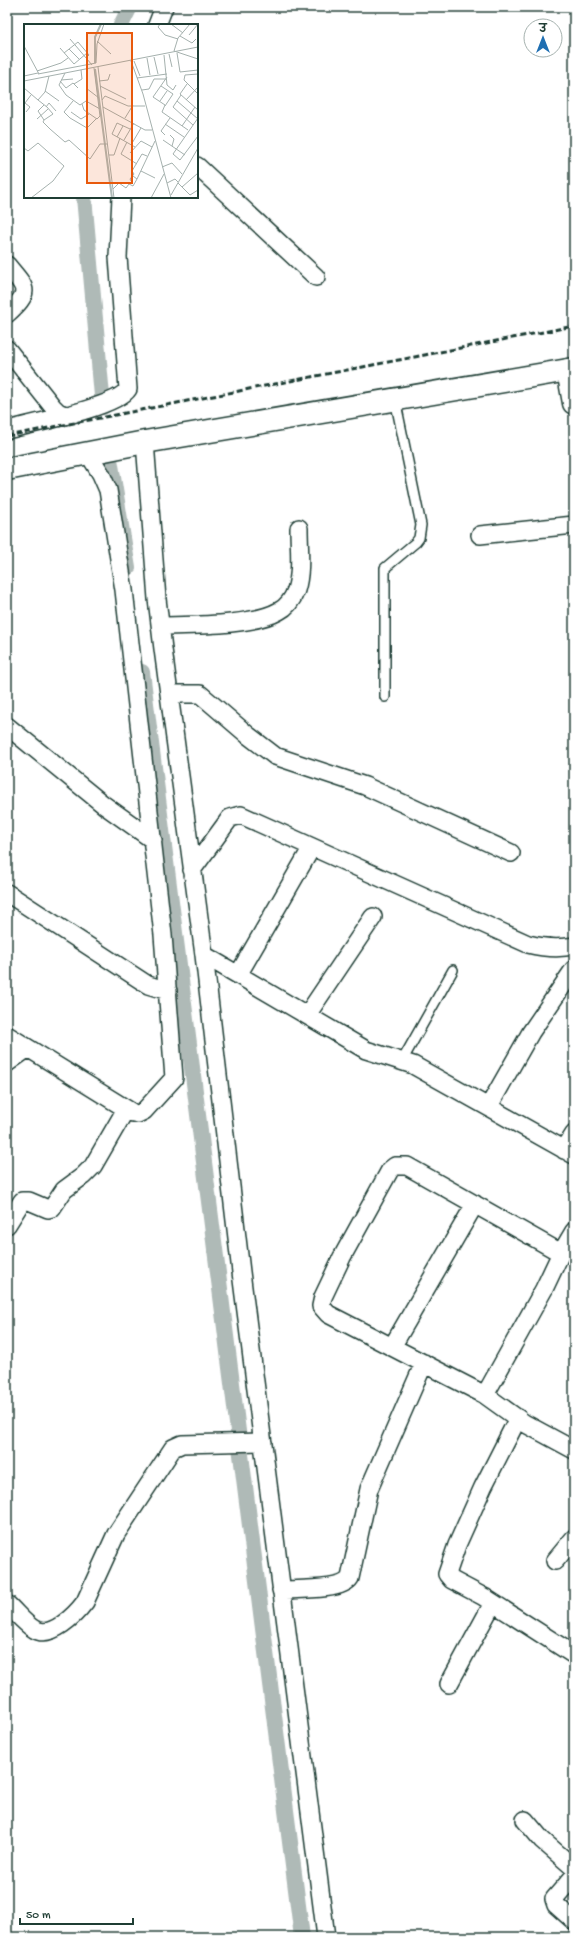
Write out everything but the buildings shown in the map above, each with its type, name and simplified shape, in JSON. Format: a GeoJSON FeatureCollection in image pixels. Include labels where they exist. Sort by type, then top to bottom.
{"type":"FeatureCollection","features":[{"type":"Feature","properties":{"kind":"main road"},"geometry":{"type":"LineString","coordinates":[[7,469],[145,442],[571,369],[574,403]]}},
{"type":"Feature","properties":{"kind":"street"},"geometry":{"type":"LineString","coordinates":[[157,24],[164,7]]}},
{"type":"Feature","properties":{"kind":"street"},"geometry":{"type":"LineString","coordinates":[[198,167],[316,276]]}},
{"type":"Feature","properties":{"kind":"street"},"geometry":{"type":"LineString","coordinates":[[7,430],[100,405],[124,395],[128,386],[118,263],[121,198]]}},
{"type":"Feature","properties":{"kind":"street"},"geometry":{"type":"LineString","coordinates":[[7,265],[22,283],[24,294],[21,301],[7,314]]}},
{"type":"Feature","properties":{"kind":"street"},"geometry":{"type":"LineString","coordinates":[[7,349],[53,407],[65,415]]}},
{"type":"Feature","properties":{"kind":"street"},"geometry":{"type":"LineString","coordinates":[[145,442],[157,600],[204,956],[260,1441],[326,1937]]}},
{"type":"Feature","properties":{"kind":"street"},"geometry":{"type":"LineString","coordinates":[[7,1035],[126,1109],[138,1114],[144,1111],[174,1078],[168,990],[153,840],[124,590],[108,490],[92,453]]}},
{"type":"Feature","properties":{"kind":"street"},"geometry":{"type":"LineString","coordinates":[[480,535],[574,525]]}},
{"type":"Feature","properties":{"kind":"street"},"geometry":{"type":"LineString","coordinates":[[161,626],[232,623],[266,617],[280,611],[289,602],[295,590],[298,579],[299,528]]}},
{"type":"Feature","properties":{"kind":"street"},"geometry":{"type":"LineString","coordinates":[[169,694],[200,694],[275,756],[365,786],[510,853]]}},
{"type":"Feature","properties":{"kind":"street"},"geometry":{"type":"LineString","coordinates":[[7,726],[104,805],[153,840]]}},
{"type":"Feature","properties":{"kind":"street"},"geometry":{"type":"LineString","coordinates":[[192,870],[230,818],[236,815],[244,816],[528,944],[542,948],[574,946]]}},
{"type":"Feature","properties":{"kind":"street"},"geometry":{"type":"LineString","coordinates":[[238,974],[312,847]]}},
{"type":"Feature","properties":{"kind":"street"},"geometry":{"type":"LineString","coordinates":[[7,894],[148,985],[168,990]]}},
{"type":"Feature","properties":{"kind":"street"},"geometry":{"type":"LineString","coordinates":[[307,1015],[372,917]]}},
{"type":"Feature","properties":{"kind":"street"},"geometry":{"type":"LineString","coordinates":[[204,956],[238,974],[366,1050],[413,1065],[489,1106],[569,1152],[574,1134]]}},
{"type":"Feature","properties":{"kind":"street"},"geometry":{"type":"LineString","coordinates":[[489,1106],[531,1032],[574,969]]}},
{"type":"Feature","properties":{"kind":"street"},"geometry":{"type":"LineString","coordinates":[[7,1063],[28,1048]]}},
{"type":"Feature","properties":{"kind":"street"},"geometry":{"type":"LineString","coordinates":[[7,1225],[22,1201],[29,1201],[48,1209],[52,1208],[64,1190],[83,1176],[93,1166],[126,1109]]}},
{"type":"Feature","properties":{"kind":"street"},"geometry":{"type":"LineString","coordinates":[[561,1253],[407,1166],[395,1166],[390,1170],[342,1257],[323,1298],[321,1306],[328,1314],[485,1395],[518,1418],[574,1450]]}},
{"type":"Feature","properties":{"kind":"street"},"geometry":{"type":"LineString","coordinates":[[392,1347],[475,1204]]}},
{"type":"Feature","properties":{"kind":"street"},"geometry":{"type":"LineString","coordinates":[[485,1395],[544,1289],[561,1253],[574,1231]]}},
{"type":"Feature","properties":{"kind":"street"},"geometry":{"type":"LineString","coordinates":[[281,1590],[336,1586],[345,1584],[350,1578],[369,1489],[424,1363]]}},
{"type":"Feature","properties":{"kind":"street"},"geometry":{"type":"LineString","coordinates":[[518,1418],[483,1487],[448,1568],[447,1574],[452,1580],[493,1603],[574,1655]]}},
{"type":"Feature","properties":{"kind":"street"},"geometry":{"type":"LineString","coordinates":[[7,1604],[34,1630],[40,1632],[56,1628],[77,1612],[85,1602],[116,1534],[174,1448],[182,1444],[260,1441]]}},
{"type":"Feature","properties":{"kind":"street"},"geometry":{"type":"LineString","coordinates":[[555,1561],[574,1538]]}},
{"type":"Feature","properties":{"kind":"street"},"geometry":{"type":"LineString","coordinates":[[449,1684],[493,1603]]}},
{"type":"Feature","properties":{"kind":"street"},"geometry":{"type":"LineString","coordinates":[[525,1820],[542,1840],[574,1868]]}},
{"type":"Feature","properties":{"kind":"street"},"geometry":{"type":"LineString","coordinates":[[574,1876],[554,1899],[556,1905],[574,1921]]}},
{"type":"Feature","properties":{"kind":"lane"},"geometry":{"type":"LineString","coordinates":[[385,697],[385,568],[416,542],[419,538],[421,525],[395,399]]}},
{"type":"Feature","properties":{"kind":"lane"},"geometry":{"type":"LineString","coordinates":[[402,1061],[453,970]]}},
{"type":"Feature","properties":{"kind":"waterway"},"geometry":{"type":"LineString","coordinates":[[122,24],[130,7]]}},
{"type":"Feature","properties":{"kind":"waterway"},"geometry":{"type":"LineString","coordinates":[[84,198],[103,407]]}},
{"type":"Feature","properties":{"kind":"waterway"},"geometry":{"type":"LineString","coordinates":[[108,447],[128,568]]}},
{"type":"Feature","properties":{"kind":"waterway"},"geometry":{"type":"LineString","coordinates":[[142,672],[302,1937]]}},
{"type":"Feature","properties":{"kind":"railway"},"geometry":{"type":"LineString","coordinates":[[7,436],[574,326]]}}]}
